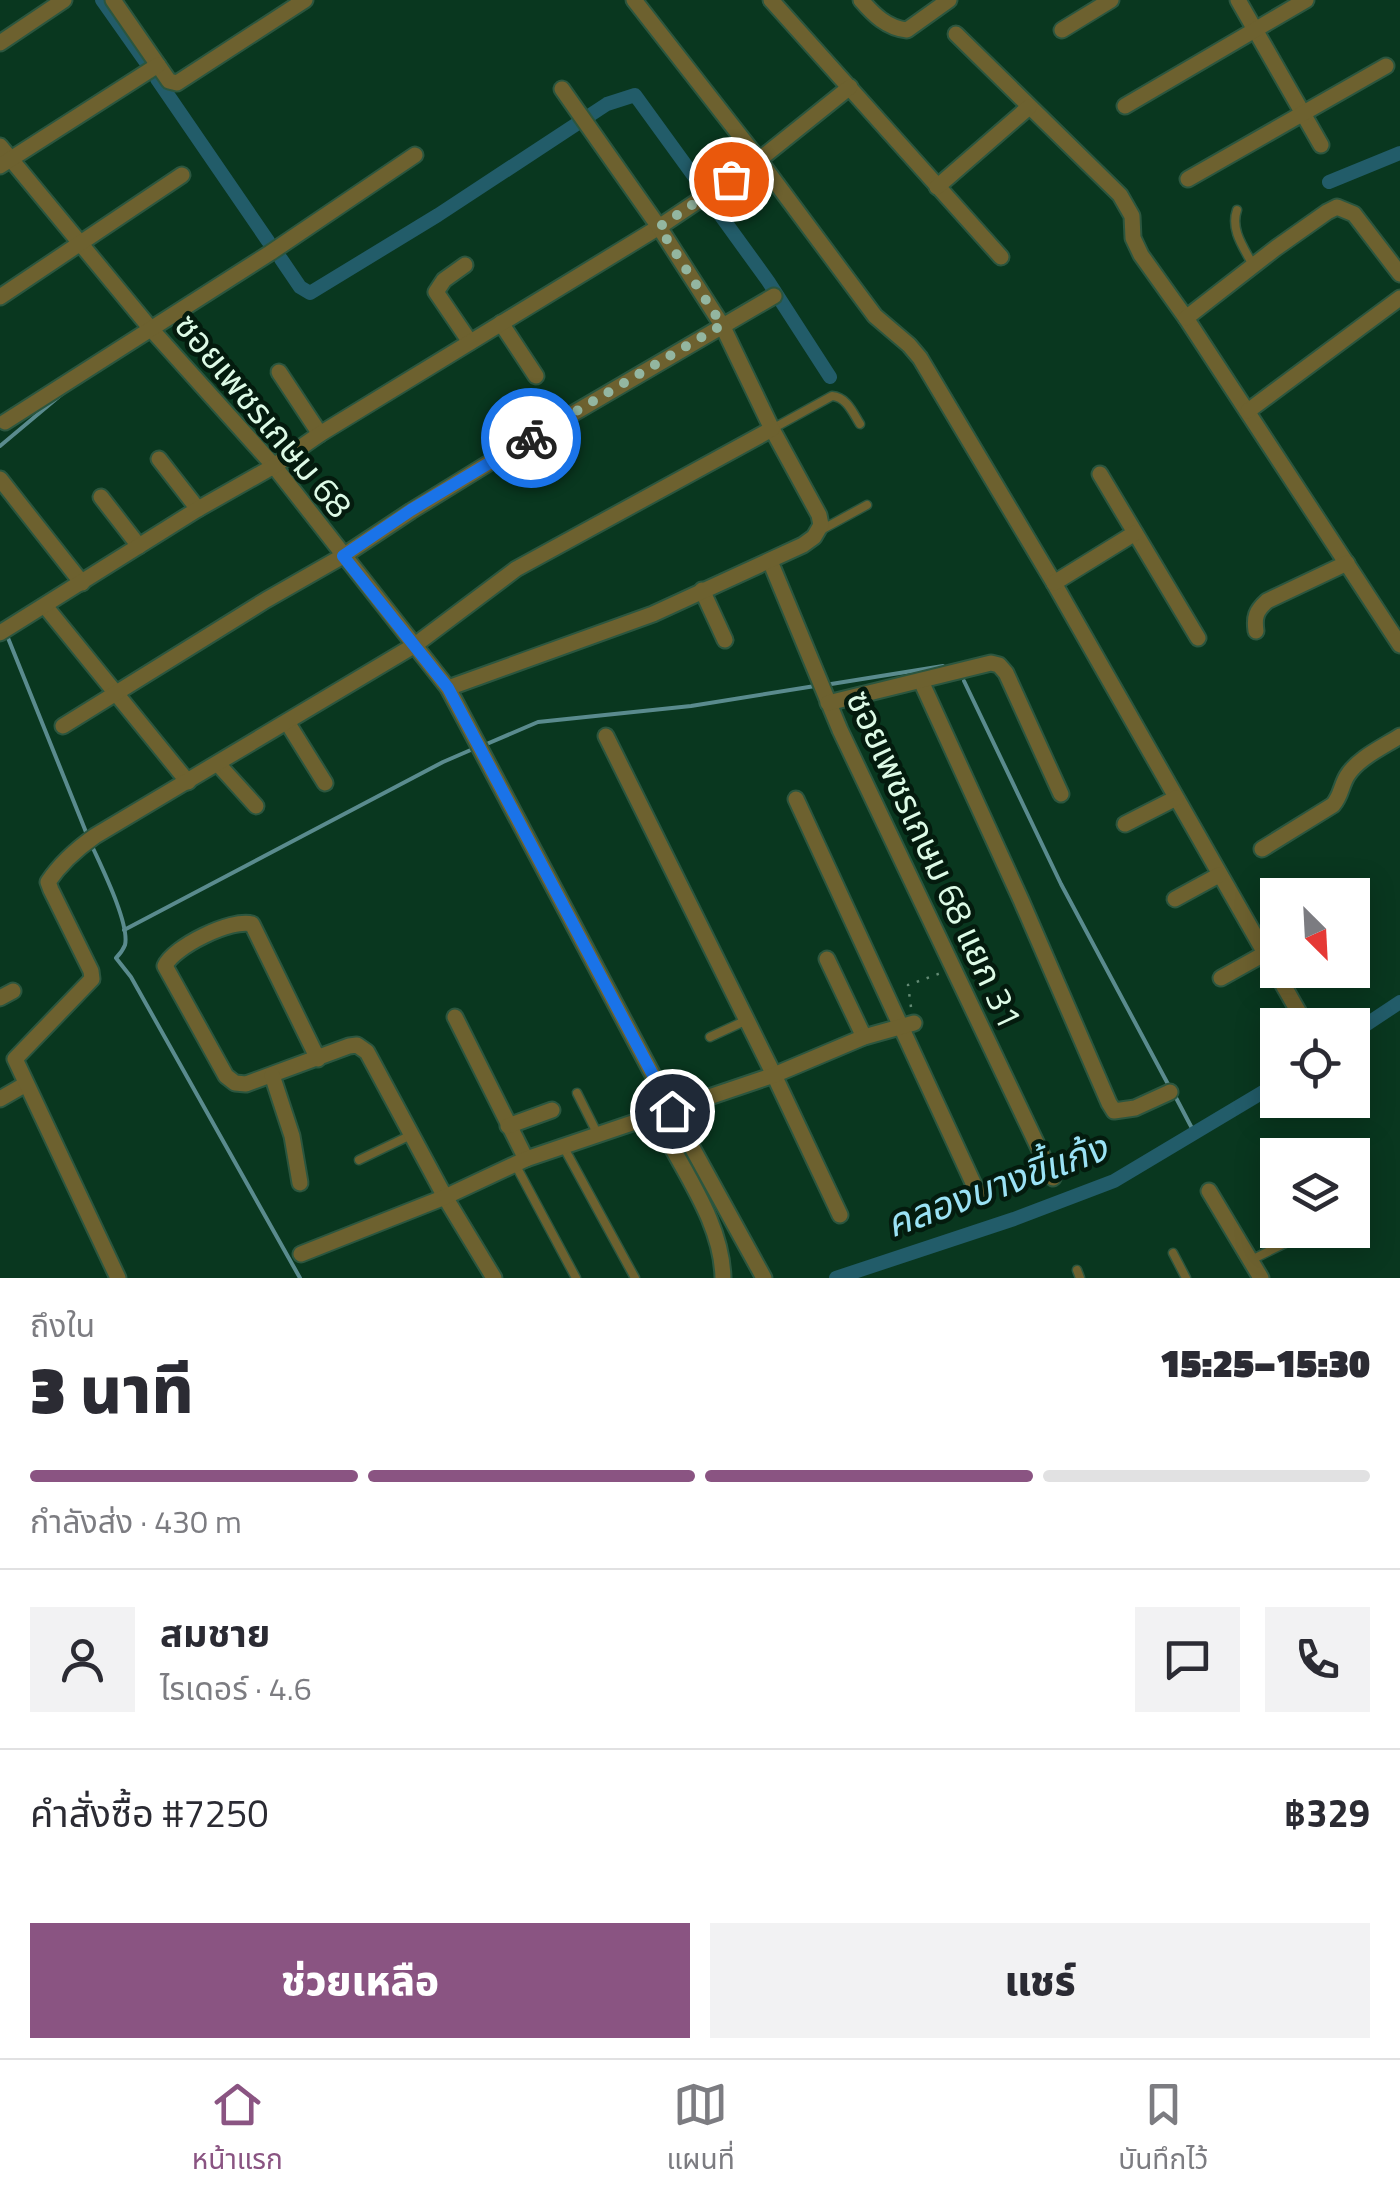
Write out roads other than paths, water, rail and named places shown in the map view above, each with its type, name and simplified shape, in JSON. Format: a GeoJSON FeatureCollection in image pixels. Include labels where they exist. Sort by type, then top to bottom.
{"type":"FeatureCollection","features":[{"type":"Feature","properties":{"kind":"street"},"geometry":{"type":"LineString","coordinates":[[0,43],[64,0]]}},
{"type":"Feature","properties":{"kind":"street"},"geometry":{"type":"LineString","coordinates":[[135,0],[117,5],[169,81],[177,83],[306,0]]}},
{"type":"Feature","properties":{"kind":"street"},"geometry":{"type":"LineString","coordinates":[[634,0],[875,316],[920,358],[1054,583],[1260,947]]}},
{"type":"Feature","properties":{"kind":"street"},"geometry":{"type":"LineString","coordinates":[[771,0],[1001,257]]}},
{"type":"Feature","properties":{"kind":"street"},"geometry":{"type":"LineString","coordinates":[[860,0],[888,25],[908,30],[949,0]]}},
{"type":"Feature","properties":{"kind":"street"},"geometry":{"type":"LineString","coordinates":[[1062,30],[1111,0]]}},
{"type":"Feature","properties":{"kind":"street"},"geometry":{"type":"LineString","coordinates":[[1238,0],[1321,145]]}},
{"type":"Feature","properties":{"kind":"street"},"geometry":{"type":"LineString","coordinates":[[1124,106],[1306,0]]}},
{"type":"Feature","properties":{"kind":"street"},"geometry":{"type":"LineString","coordinates":[[956,34],[1120,195],[1132,216],[1136,245],[1400,645]]}},
{"type":"Feature","properties":{"kind":"street"},"geometry":{"type":"LineString","coordinates":[[4,157],[158,66]]}},
{"type":"Feature","properties":{"kind":"street"},"geometry":{"type":"LineString","coordinates":[[1188,178],[1386,66]]}},
{"type":"Feature","properties":{"kind":"street"},"geometry":{"type":"LineString","coordinates":[[6,630],[659,227],[759,160],[850,87]]}},
{"type":"Feature","properties":{"kind":"street"},"geometry":{"type":"LineString","coordinates":[[448,688],[653,614],[803,546],[821,525],[722,325],[562,89]]}},
{"type":"Feature","properties":{"kind":"street"},"geometry":{"type":"LineString","coordinates":[[937,188],[1029,107]]}},
{"type":"Feature","properties":{"kind":"street"},"geometry":{"type":"LineString","coordinates":[[6,422],[415,155]]}},
{"type":"Feature","properties":{"kind":"street","name":"ซอยเพชรเกษม 68"},"geometry":{"type":"LineString","coordinates":[[4,157],[274,466],[448,688],[763,1276]]}},
{"type":"Feature","properties":{"kind":"street"},"geometry":{"type":"LineString","coordinates":[[0,298],[182,175]]}},
{"type":"Feature","properties":{"kind":"street"},"geometry":{"type":"LineString","coordinates":[[1186,318],[1253,265],[1337,207],[1354,214],[1400,274]]}},
{"type":"Feature","properties":{"kind":"street"},"geometry":{"type":"LineString","coordinates":[[465,265],[444,280],[436,292],[470,342]]}},
{"type":"Feature","properties":{"kind":"street"},"geometry":{"type":"LineString","coordinates":[[63,726],[343,556],[411,510],[774,296]]}},
{"type":"Feature","properties":{"kind":"street"},"geometry":{"type":"LineString","coordinates":[[1248,411],[1400,298]]}},
{"type":"Feature","properties":{"kind":"street"},"geometry":{"type":"LineString","coordinates":[[501,323],[536,376]]}},
{"type":"Feature","properties":{"kind":"street"},"geometry":{"type":"LineString","coordinates":[[278,372],[320,434]]}},
{"type":"Feature","properties":{"kind":"street"},"geometry":{"type":"LineString","coordinates":[[118,1278],[16,1062],[16,1057],[92,979],[48,882],[95,836],[415,645],[516,569],[772,429]]}},
{"type":"Feature","properties":{"kind":"street"},"geometry":{"type":"LineString","coordinates":[[160,459],[198,509]]}},
{"type":"Feature","properties":{"kind":"street"},"geometry":{"type":"LineString","coordinates":[[1100,474],[1198,638]]}},
{"type":"Feature","properties":{"kind":"street"},"geometry":{"type":"LineString","coordinates":[[0,479],[82,583]]}},
{"type":"Feature","properties":{"kind":"street"},"geometry":{"type":"LineString","coordinates":[[101,497],[139,546]]}},
{"type":"Feature","properties":{"kind":"street"},"geometry":{"type":"LineString","coordinates":[[1054,583],[1135,534]]}},
{"type":"Feature","properties":{"kind":"street","name":"ซอยเพชรเกษม 68 แยก 31"},"geometry":{"type":"LineString","coordinates":[[770,562],[828,703],[1053,1178]]}},
{"type":"Feature","properties":{"kind":"street"},"geometry":{"type":"LineString","coordinates":[[1256,631],[1254,618],[1267,601],[1347,563]]}},
{"type":"Feature","properties":{"kind":"street"},"geometry":{"type":"LineString","coordinates":[[702,590],[725,640]]}},
{"type":"Feature","properties":{"kind":"street"},"geometry":{"type":"LineString","coordinates":[[45,606],[188,782]]}},
{"type":"Feature","properties":{"kind":"street"},"geometry":{"type":"LineString","coordinates":[[828,703],[991,663],[1000,666],[1061,794]]}},
{"type":"Feature","properties":{"kind":"street"},"geometry":{"type":"LineString","coordinates":[[921,682],[1109,1103],[1114,1111],[1124,1112],[1170,1092]]}},
{"type":"Feature","properties":{"kind":"street"},"geometry":{"type":"LineString","coordinates":[[287,722],[326,784]]}},
{"type":"Feature","properties":{"kind":"street"},"geometry":{"type":"LineString","coordinates":[[606,736],[840,1215]]}},
{"type":"Feature","properties":{"kind":"street"},"geometry":{"type":"LineString","coordinates":[[1262,849],[1333,805],[1351,770],[1400,736]]}},
{"type":"Feature","properties":{"kind":"street"},"geometry":{"type":"LineString","coordinates":[[218,764],[256,806]]}},
{"type":"Feature","properties":{"kind":"street"},"geometry":{"type":"LineString","coordinates":[[796,798],[907,1026],[982,1200]]}},
{"type":"Feature","properties":{"kind":"street"},"geometry":{"type":"LineString","coordinates":[[1125,824],[1176,798]]}},
{"type":"Feature","properties":{"kind":"street"},"geometry":{"type":"LineString","coordinates":[[1175,899],[1219,875]]}},
{"type":"Feature","properties":{"kind":"street"},"geometry":{"type":"LineString","coordinates":[[318,1059],[252,924],[236,923],[170,956],[165,966],[226,1076],[235,1083],[246,1084],[318,1059],[349,1046],[362,1048],[494,1278]]}},
{"type":"Feature","properties":{"kind":"street"},"geometry":{"type":"LineString","coordinates":[[1221,978],[1260,956]]}},
{"type":"Feature","properties":{"kind":"street"},"geometry":{"type":"LineString","coordinates":[[827,959],[864,1037]]}},
{"type":"Feature","properties":{"kind":"street"},"geometry":{"type":"LineString","coordinates":[[455,1018],[508,1126],[520,1162]]}},
{"type":"Feature","properties":{"kind":"street"},"geometry":{"type":"LineString","coordinates":[[301,1254],[445,1197],[520,1162],[774,1076],[864,1037],[907,1026]]}},
{"type":"Feature","properties":{"kind":"street"},"geometry":{"type":"LineString","coordinates":[[272,1075],[292,1136],[300,1183]]}},
{"type":"Feature","properties":{"kind":"street"},"geometry":{"type":"LineString","coordinates":[[0,1099],[26,1084]]}},
{"type":"Feature","properties":{"kind":"street"},"geometry":{"type":"LineString","coordinates":[[508,1126],[552,1110]]}},
{"type":"Feature","properties":{"kind":"street"},"geometry":{"type":"LineString","coordinates":[[668,1140],[709,1216],[723,1278]]}},
{"type":"Feature","properties":{"kind":"street"},"geometry":{"type":"LineString","coordinates":[[1209,1190],[1254,1272]]}},
{"type":"Feature","properties":{"kind":"street"},"geometry":{"type":"LineString","coordinates":[[709,1216],[726,1210]]}},
{"type":"Feature","properties":{"kind":"lane"},"geometry":{"type":"LineString","coordinates":[[1237,210],[1235,228],[1253,265]]}},
{"type":"Feature","properties":{"kind":"lane"},"geometry":{"type":"LineString","coordinates":[[772,429],[832,396],[847,403],[860,424]]}},
{"type":"Feature","properties":{"kind":"lane"},"geometry":{"type":"LineString","coordinates":[[819,531],[867,505]]}},
{"type":"Feature","properties":{"kind":"lane"},"geometry":{"type":"LineString","coordinates":[[710,1037],[747,1020]]}},
{"type":"Feature","properties":{"kind":"lane"},"geometry":{"type":"LineString","coordinates":[[577,1092],[598,1135]]}},
{"type":"Feature","properties":{"kind":"lane"},"geometry":{"type":"LineString","coordinates":[[359,1160],[411,1134]]}},
{"type":"Feature","properties":{"kind":"lane"},"geometry":{"type":"LineString","coordinates":[[563,1146],[636,1278]]}},
{"type":"Feature","properties":{"kind":"lane"},"geometry":{"type":"LineString","coordinates":[[520,1162],[576,1278]]}},
{"type":"Feature","properties":{"kind":"lane"},"geometry":{"type":"LineString","coordinates":[[1254,1272],[1287,1248]]}},
{"type":"Feature","properties":{"kind":"lane"},"geometry":{"type":"LineString","coordinates":[[1174,1253],[1186,1278]]}},
{"type":"Feature","properties":{"kind":"waterway"},"geometry":{"type":"LineString","coordinates":[[102,0],[145,61]]}},
{"type":"Feature","properties":{"kind":"waterway"},"geometry":{"type":"LineString","coordinates":[[157,79],[268,241]]}},
{"type":"Feature","properties":{"kind":"waterway"},"geometry":{"type":"LineString","coordinates":[[281,259],[300,287],[310,293],[607,104],[635,95],[701,186]]}},
{"type":"Feature","properties":{"kind":"waterway"},"geometry":{"type":"LineString","coordinates":[[1329,182],[1400,153]]}},
{"type":"Feature","properties":{"kind":"waterway"},"geometry":{"type":"LineString","coordinates":[[713,205],[830,377]]}},
{"type":"Feature","properties":{"kind":"waterway"},"geometry":{"type":"LineString","coordinates":[[0,446],[62,394]]}},
{"type":"Feature","properties":{"kind":"waterway"},"geometry":{"type":"LineString","coordinates":[[6,633],[88,837]]}},
{"type":"Feature","properties":{"kind":"waterway"},"geometry":{"type":"LineString","coordinates":[[825,685],[943,666]]}},
{"type":"Feature","properties":{"kind":"waterway"},"geometry":{"type":"LineString","coordinates":[[964,681],[1061,884],[1169,1086]]}},
{"type":"Feature","properties":{"kind":"waterway"},"geometry":{"type":"LineString","coordinates":[[482,746],[538,722],[691,706],[815,686]]}},
{"type":"Feature","properties":{"kind":"waterway"},"geometry":{"type":"LineString","coordinates":[[124,930],[473,749]]}},
{"type":"Feature","properties":{"kind":"waterway"},"geometry":{"type":"LineString","coordinates":[[92,846],[123,923],[125,945],[116,958],[131,977],[300,1278]]}},
{"type":"Feature","properties":{"kind":"waterway","name":"คลองบางขี้แก้ง"},"geometry":{"type":"LineString","coordinates":[[1370,1022],[1400,1002]]}},
{"type":"Feature","properties":{"kind":"waterway"},"geometry":{"type":"LineString","coordinates":[[1174,1094],[1195,1134]]}},
{"type":"Feature","properties":{"kind":"waterway","name":"คลองบางขี้แก้ง"},"geometry":{"type":"LineString","coordinates":[[836,1278],[1114,1181],[1260,1094]]}}]}
